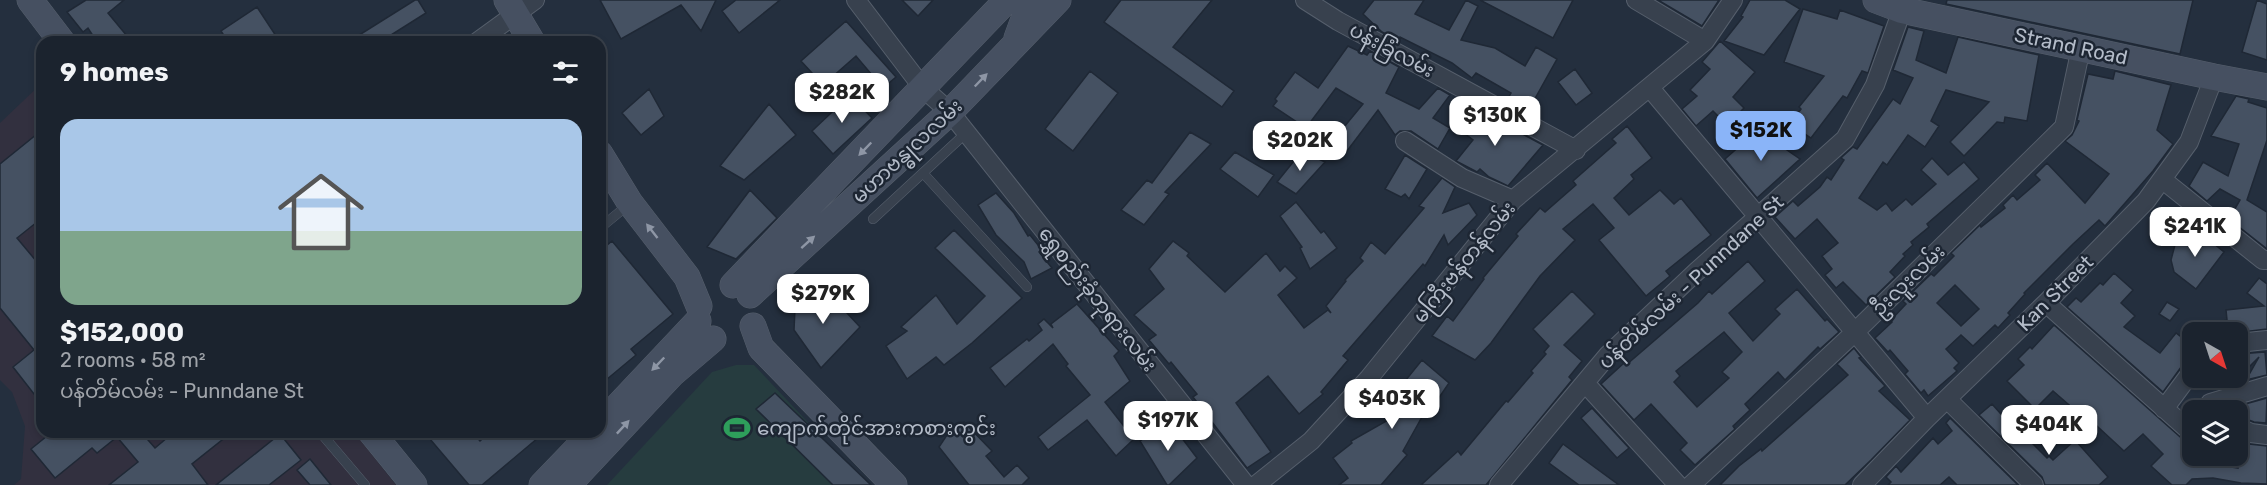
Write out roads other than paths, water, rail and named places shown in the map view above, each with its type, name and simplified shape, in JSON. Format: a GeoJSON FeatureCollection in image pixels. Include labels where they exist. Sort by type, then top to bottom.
{"type":"FeatureCollection","features":[{"type":"Feature","properties":{"kind":"main road","name":"မဟာဗန္ဓုလလမ်း"},"geometry":{"type":"LineString","coordinates":[[728,317],[950,112],[1058,0]]}},
{"type":"Feature","properties":{"kind":"main road","name":"Strand Road"},"geometry":{"type":"LineString","coordinates":[[1876,0],[1902,10],[2214,78],[2267,87]]}},
{"type":"Feature","properties":{"kind":"main road"},"geometry":{"type":"LineString","coordinates":[[37,2],[58,36]]}},
{"type":"Feature","properties":{"kind":"main road"},"geometry":{"type":"LineString","coordinates":[[568,485],[728,317],[923,88],[989,19],[1023,2]]}},
{"type":"Feature","properties":{"kind":"main road"},"geometry":{"type":"LineString","coordinates":[[1014,47],[1023,2]]}},
{"type":"Feature","properties":{"kind":"main road"},"geometry":{"type":"LineString","coordinates":[[519,5],[530,36]]}},
{"type":"Feature","properties":{"kind":"main road"},"geometry":{"type":"LineString","coordinates":[[606,164],[630,203],[687,277],[894,485]]}},
{"type":"Feature","properties":{"kind":"main road"},"geometry":{"type":"LineString","coordinates":[[606,419],[728,317]]}},
{"type":"Feature","properties":{"kind":"main road"},"geometry":{"type":"LineString","coordinates":[[376,438],[414,485]]}},
{"type":"Feature","properties":{"kind":"main road"},"geometry":{"type":"LineString","coordinates":[[542,485],[587,438]]}},
{"type":"Feature","properties":{"kind":"street","name":"ရွှေစည်းခုံဘုရားလမ်း"},"geometry":{"type":"LineString","coordinates":[[856,0],[923,88],[950,112],[1246,485]]}},
{"type":"Feature","properties":{"kind":"street","name":"ပန်းခြံလမ်း"},"geometry":{"type":"LineString","coordinates":[[1305,0],[1338,21],[1576,150]]}},
{"type":"Feature","properties":{"kind":"street"},"geometry":{"type":"LineString","coordinates":[[1636,0],[1705,41]]}},
{"type":"Feature","properties":{"kind":"street","name":"မကြီးဗန်တန်လမ်း"},"geometry":{"type":"LineString","coordinates":[[1256,485],[1311,441],[1370,378],[1513,200],[1705,41],[1733,0]]}},
{"type":"Feature","properties":{"kind":"street"},"geometry":{"type":"LineString","coordinates":[[484,36],[519,5]]}},
{"type":"Feature","properties":{"kind":"street","name":"ပန်တိမ်လမ်း - Punndane St"},"geometry":{"type":"LineString","coordinates":[[1499,485],[1616,348],[1696,272],[1845,139],[1875,85],[1902,10]]}},
{"type":"Feature","properties":{"kind":"street","name":"ဦးလူးလမ်း"},"geometry":{"type":"LineString","coordinates":[[1691,485],[1854,333],[2064,127],[2081,48]]}},
{"type":"Feature","properties":{"kind":"street","name":"Kan Street"},"geometry":{"type":"LineString","coordinates":[[1862,485],[2146,201],[2189,142],[2214,78]]}},
{"type":"Feature","properties":{"kind":"street"},"geometry":{"type":"LineString","coordinates":[[1650,88],[1927,418]]}},
{"type":"Feature","properties":{"kind":"street"},"geometry":{"type":"LineString","coordinates":[[1404,141],[1462,178],[1513,200]]}},
{"type":"Feature","properties":{"kind":"street"},"geometry":{"type":"LineString","coordinates":[[2163,180],[2263,261],[2267,260]]}},
{"type":"Feature","properties":{"kind":"street"},"geometry":{"type":"LineString","coordinates":[[2046,303],[2182,425]]}},
{"type":"Feature","properties":{"kind":"street"},"geometry":{"type":"LineString","coordinates":[[2248,342],[2267,340]]}},
{"type":"Feature","properties":{"kind":"street"},"geometry":{"type":"LineString","coordinates":[[1584,384],[1678,485]]}},
{"type":"Feature","properties":{"kind":"street"},"geometry":{"type":"LineString","coordinates":[[2164,409],[2182,385]]}},
{"type":"Feature","properties":{"kind":"street"},"geometry":{"type":"LineString","coordinates":[[2232,400],[2267,386]]}},
{"type":"Feature","properties":{"kind":"street"},"geometry":{"type":"LineString","coordinates":[[1947,399],[2034,485]]}},
{"type":"Feature","properties":{"kind":"street"},"geometry":{"type":"LineString","coordinates":[[2248,432],[2267,435]]}},
{"type":"Feature","properties":{"kind":"lane"},"geometry":{"type":"LineString","coordinates":[[873,219],[966,133]]}},
{"type":"Feature","properties":{"kind":"lane"},"geometry":{"type":"LineString","coordinates":[[923,173],[1027,287]]}},
{"type":"Feature","properties":{"kind":"lane"},"geometry":{"type":"LineString","coordinates":[[606,223],[630,203]]}},
{"type":"Feature","properties":{"kind":"lane"},"geometry":{"type":"LineString","coordinates":[[325,438],[365,485]]}},
{"type":"Feature","properties":{"kind":"place","name":"ကျောက်တိုင်အားကစားကွင်း"},"geometry":{"type":"Point","coordinates":[737,428]}}]}
